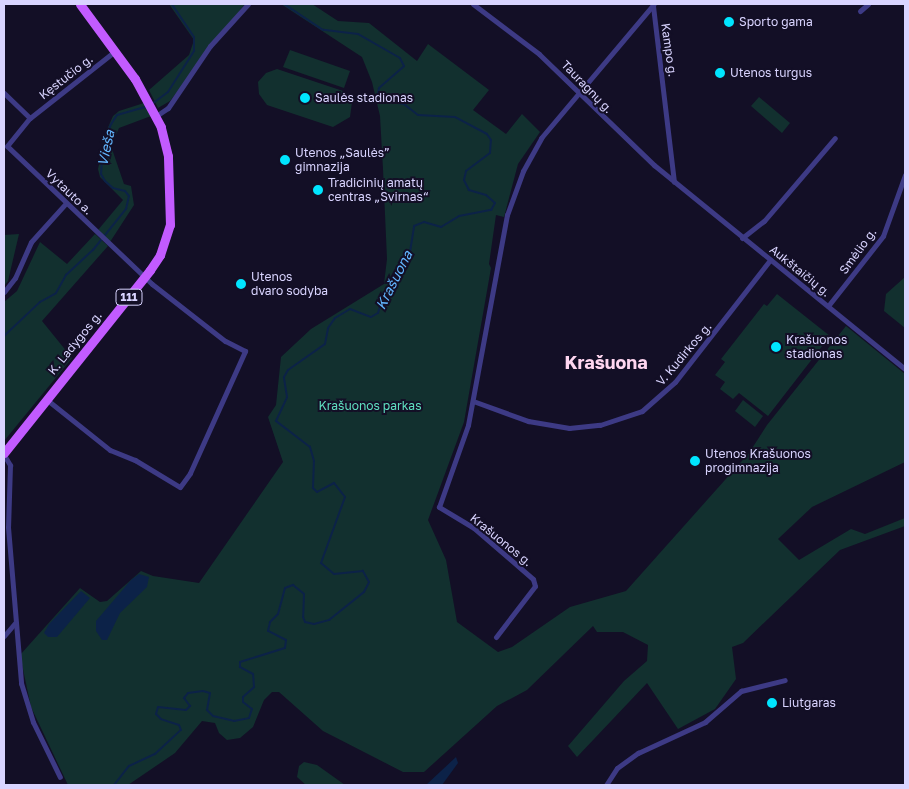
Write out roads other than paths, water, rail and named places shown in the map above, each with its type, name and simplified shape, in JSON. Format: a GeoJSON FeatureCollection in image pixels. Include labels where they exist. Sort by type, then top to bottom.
{"type":"FeatureCollection","features":[{"type":"Feature","properties":{"kind":"main road","name":"K. Ladygos g."},"geometry":{"type":"LineString","coordinates":[[4,454],[160,255],[172,213],[168,156],[155,113],[147,98],[80,4]]}},
{"type":"Feature","properties":{"kind":"street"},"geometry":{"type":"LineString","coordinates":[[155,113],[168,108],[210,46],[248,4]]}},
{"type":"Feature","properties":{"kind":"street","name":"Tauragnų g."},"geometry":{"type":"LineString","coordinates":[[473,4],[526,43],[578,94],[682,189]]}},
{"type":"Feature","properties":{"kind":"street"},"geometry":{"type":"LineString","coordinates":[[860,11],[868,4]]}},
{"type":"Feature","properties":{"kind":"street","name":"Kampo g."},"geometry":{"type":"LineString","coordinates":[[473,401],[512,198],[534,148],[654,5]]}},
{"type":"Feature","properties":{"kind":"street","name":"Kampo g."},"geometry":{"type":"LineString","coordinates":[[654,5],[674,182]]}},
{"type":"Feature","properties":{"kind":"street","name":"Kęstučio g."},"geometry":{"type":"LineString","coordinates":[[30,118],[114,52]]}},
{"type":"Feature","properties":{"kind":"street"},"geometry":{"type":"LineString","coordinates":[[4,93],[30,118]]}},
{"type":"Feature","properties":{"kind":"street","name":"Vytauto a."},"geometry":{"type":"LineString","coordinates":[[30,118],[7,146],[144,277],[225,341],[244,351],[190,473],[180,487],[135,460],[110,450],[46,399]]}},
{"type":"Feature","properties":{"kind":"street"},"geometry":{"type":"LineString","coordinates":[[742,238],[764,221],[835,138]]}},
{"type":"Feature","properties":{"kind":"street","name":"Smėlio g."},"geometry":{"type":"LineString","coordinates":[[828,306],[883,236],[905,175]]}},
{"type":"Feature","properties":{"kind":"street","name":"Aukštaičių g."},"geometry":{"type":"LineString","coordinates":[[682,189],[905,369]]}},
{"type":"Feature","properties":{"kind":"street"},"geometry":{"type":"LineString","coordinates":[[4,292],[15,278],[31,242],[66,203]]}},
{"type":"Feature","properties":{"kind":"street","name":"V. Kudirkos g."},"geometry":{"type":"LineString","coordinates":[[473,401],[528,421],[569,428],[600,425],[642,411],[675,382],[770,260]]}},
{"type":"Feature","properties":{"kind":"street","name":"Krašuonos g."},"geometry":{"type":"LineString","coordinates":[[473,401],[468,425],[439,508],[474,528],[533,579],[535,586],[496,637]]}},
{"type":"Feature","properties":{"kind":"street"},"geometry":{"type":"LineString","coordinates":[[4,454],[10,465],[8,527],[14,624],[24,691],[33,722],[60,777]]}},
{"type":"Feature","properties":{"kind":"street"},"geometry":{"type":"LineString","coordinates":[[4,636],[14,624]]}},
{"type":"Feature","properties":{"kind":"street"},"geometry":{"type":"LineString","coordinates":[[606,785],[617,768],[638,753],[705,722],[741,691],[784,680]]}},
{"type":"Feature","properties":{"kind":"water"},"geometry":{"type":"Polygon","coordinates":[[[139,574],[149,577],[147,587],[120,613],[107,640],[102,640],[96,631],[96,621],[131,580],[139,574]]]}},
{"type":"Feature","properties":{"kind":"water"},"geometry":{"type":"Polygon","coordinates":[[[81,591],[90,598],[57,637],[48,637],[44,633],[49,624],[81,591]]]}},
{"type":"Feature","properties":{"kind":"water"},"geometry":{"type":"Polygon","coordinates":[[[456,757],[458,763],[442,785],[426,785],[456,757]]]}},
{"type":"Feature","properties":{"kind":"waterway","name":"Vieša"},"geometry":{"type":"LineString","coordinates":[[152,104],[168,92],[194,51],[194,37],[172,4]]}},
{"type":"Feature","properties":{"kind":"waterway","name":"Krašuona"},"geometry":{"type":"LineString","coordinates":[[114,785],[129,766],[155,754],[181,730],[179,725],[161,719],[156,714],[158,707],[186,710],[190,706],[184,698],[188,693],[203,691],[210,693],[207,710],[213,716],[234,721],[249,718],[252,709],[243,702],[243,697],[254,687],[253,674],[240,667],[240,662],[285,648],[286,640],[268,631],[270,622],[278,614],[285,588],[293,585],[304,594],[303,617],[305,622],[314,624],[329,620],[364,592],[369,582],[363,571],[334,574],[321,563],[345,497],[334,483],[317,492],[313,488],[314,461],[310,447],[276,421],[287,397],[284,377],[288,370],[325,344],[328,328],[335,318],[350,309],[371,317],[378,313],[381,303],[410,252],[414,226],[424,222],[441,227],[459,216],[491,210],[495,203],[486,195],[469,190],[464,180],[466,171],[490,153],[491,140],[487,134],[455,117],[418,115],[404,104],[380,100],[377,97],[379,88],[404,66],[400,58],[358,34],[323,30],[284,4]]}},
{"type":"Feature","properties":{"kind":"waterway","name":"Vieša"},"geometry":{"type":"LineString","coordinates":[[4,336],[40,302],[56,293],[66,275],[93,250],[126,209],[129,196],[125,191],[113,188],[105,181],[101,174],[102,159],[110,126],[117,115],[148,106]]}},
{"type":"Feature","properties":{"kind":"place","name":"Sporto gama"},"geometry":{"type":"Point","coordinates":[729,22]}},
{"type":"Feature","properties":{"kind":"place","name":"Utenos turgus"},"geometry":{"type":"Point","coordinates":[720,73]}},
{"type":"Feature","properties":{"kind":"place","name":"Saulės stadionas"},"geometry":{"type":"Point","coordinates":[305,98]}},
{"type":"Feature","properties":{"kind":"place","name":"Utenos „Saulės” gimnazija"},"geometry":{"type":"Point","coordinates":[285,160]}},
{"type":"Feature","properties":{"kind":"place","name":"Tradicinių amatų centras „Svirnas“"},"geometry":{"type":"Point","coordinates":[318,190]}},
{"type":"Feature","properties":{"kind":"place","name":"Utenos dvaro sodyba"},"geometry":{"type":"Point","coordinates":[241,284]}},
{"type":"Feature","properties":{"kind":"place","name":"Krašuonos stadionas"},"geometry":{"type":"Point","coordinates":[776,347]}},
{"type":"Feature","properties":{"kind":"place","name":"Utenos Krašuonos progimnazija"},"geometry":{"type":"Point","coordinates":[695,461]}},
{"type":"Feature","properties":{"kind":"place","name":"Liutgaras"},"geometry":{"type":"Point","coordinates":[772,703]}},
{"type":"Feature","properties":{"kind":"district","name":"Krašuona"},"geometry":{"type":"Point","coordinates":[606,362]}},
{"type":"Feature","properties":{"kind":"park label","name":"Krašuonos parkas"},"geometry":{"type":"Point","coordinates":[370,406]}}]}
